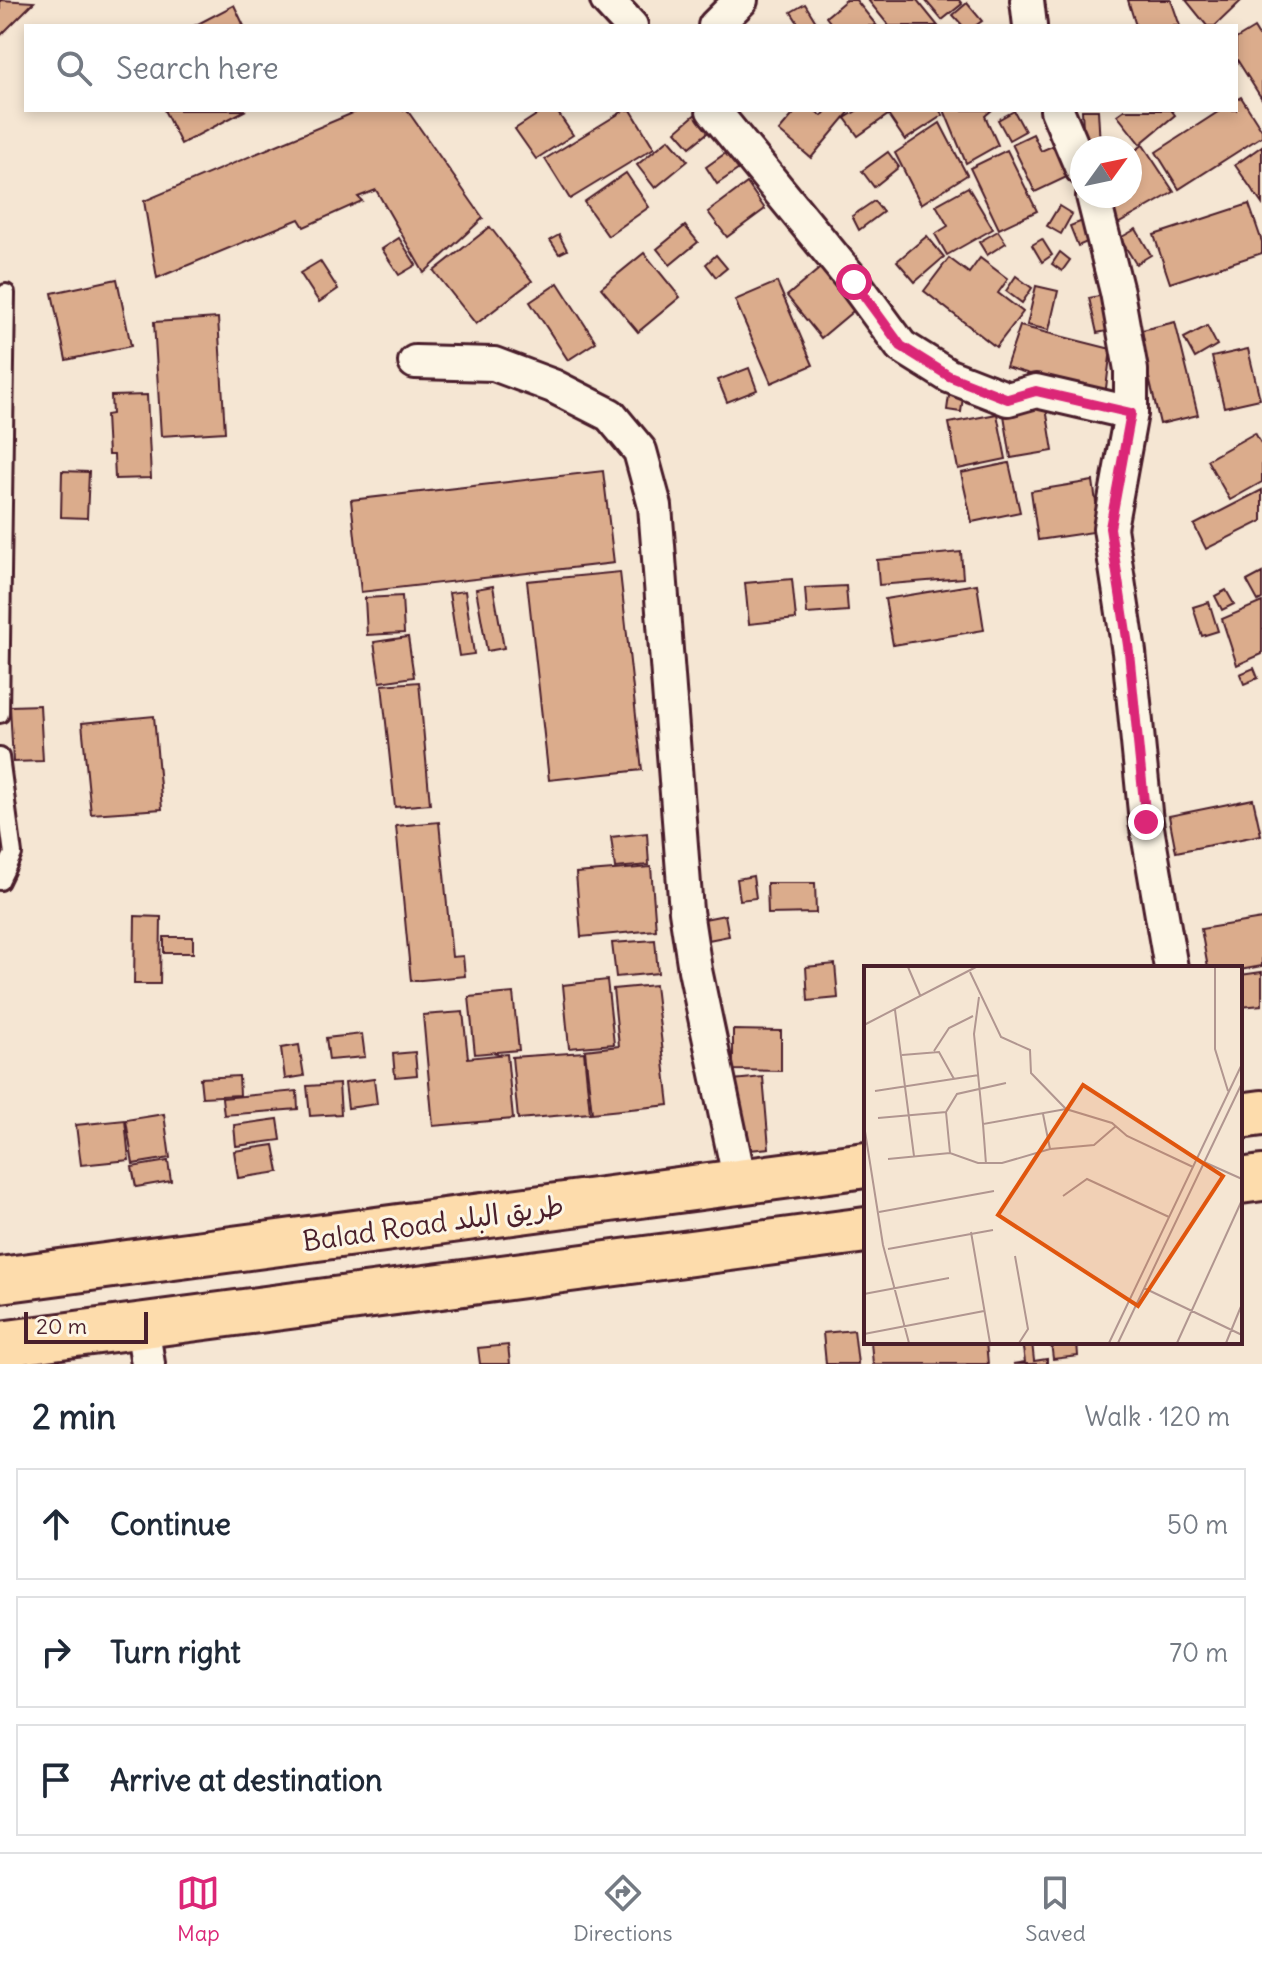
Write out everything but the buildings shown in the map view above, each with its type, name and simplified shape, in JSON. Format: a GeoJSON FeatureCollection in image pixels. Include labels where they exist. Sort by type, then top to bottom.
{"type":"FeatureCollection","features":[{"type":"Feature","properties":{"kind":"highway"},"geometry":{"type":"LineString","coordinates":[[1242,1116],[1262,1113]]}},
{"type":"Feature","properties":{"kind":"highway","name":"Balad Road طريق البلد"},"geometry":{"type":"LineString","coordinates":[[0,1280],[864,1165]]}},
{"type":"Feature","properties":{"kind":"highway"},"geometry":{"type":"LineString","coordinates":[[1242,1181],[1262,1178]]}},
{"type":"Feature","properties":{"kind":"highway"},"geometry":{"type":"LineString","coordinates":[[0,1344],[145,1344],[864,1230]]}},
{"type":"Feature","properties":{"kind":"street"},"geometry":{"type":"LineString","coordinates":[[607,0],[629,24]]}},
{"type":"Feature","properties":{"kind":"street"},"geometry":{"type":"LineString","coordinates":[[717,24],[741,0]]}},
{"type":"Feature","properties":{"kind":"street"},"geometry":{"type":"LineString","coordinates":[[1027,0],[1030,24]]}},
{"type":"Feature","properties":{"kind":"street"},"geometry":{"type":"LineString","coordinates":[[715,112],[854,282],[901,346],[949,376],[1008,399],[1036,391],[1131,413]]}},
{"type":"Feature","properties":{"kind":"street"},"geometry":{"type":"LineString","coordinates":[[1058,112],[1070,141]]}},
{"type":"Feature","properties":{"kind":"street"},"geometry":{"type":"LineString","coordinates":[[1096,208],[1131,370],[1131,413],[1110,528],[1129,652],[1146,822],[1171,966]]}},
{"type":"Feature","properties":{"kind":"street"},"geometry":{"type":"LineString","coordinates":[[415,362],[494,364],[553,386],[610,415],[640,451],[655,506],[686,911],[695,970],[740,1182]]}},
{"type":"Feature","properties":{"kind":"lane"},"geometry":{"type":"LineString","coordinates":[[0,714],[6,293]]}},
{"type":"Feature","properties":{"kind":"lane"},"geometry":{"type":"LineString","coordinates":[[0,757],[13,854],[0,881]]}},
{"type":"Feature","properties":{"kind":"route"},"geometry":{"type":"LineString","coordinates":[[854,282],[901,346],[949,376],[1008,399],[1036,391],[1131,413],[1110,528],[1129,652],[1146,822]]}}]}
